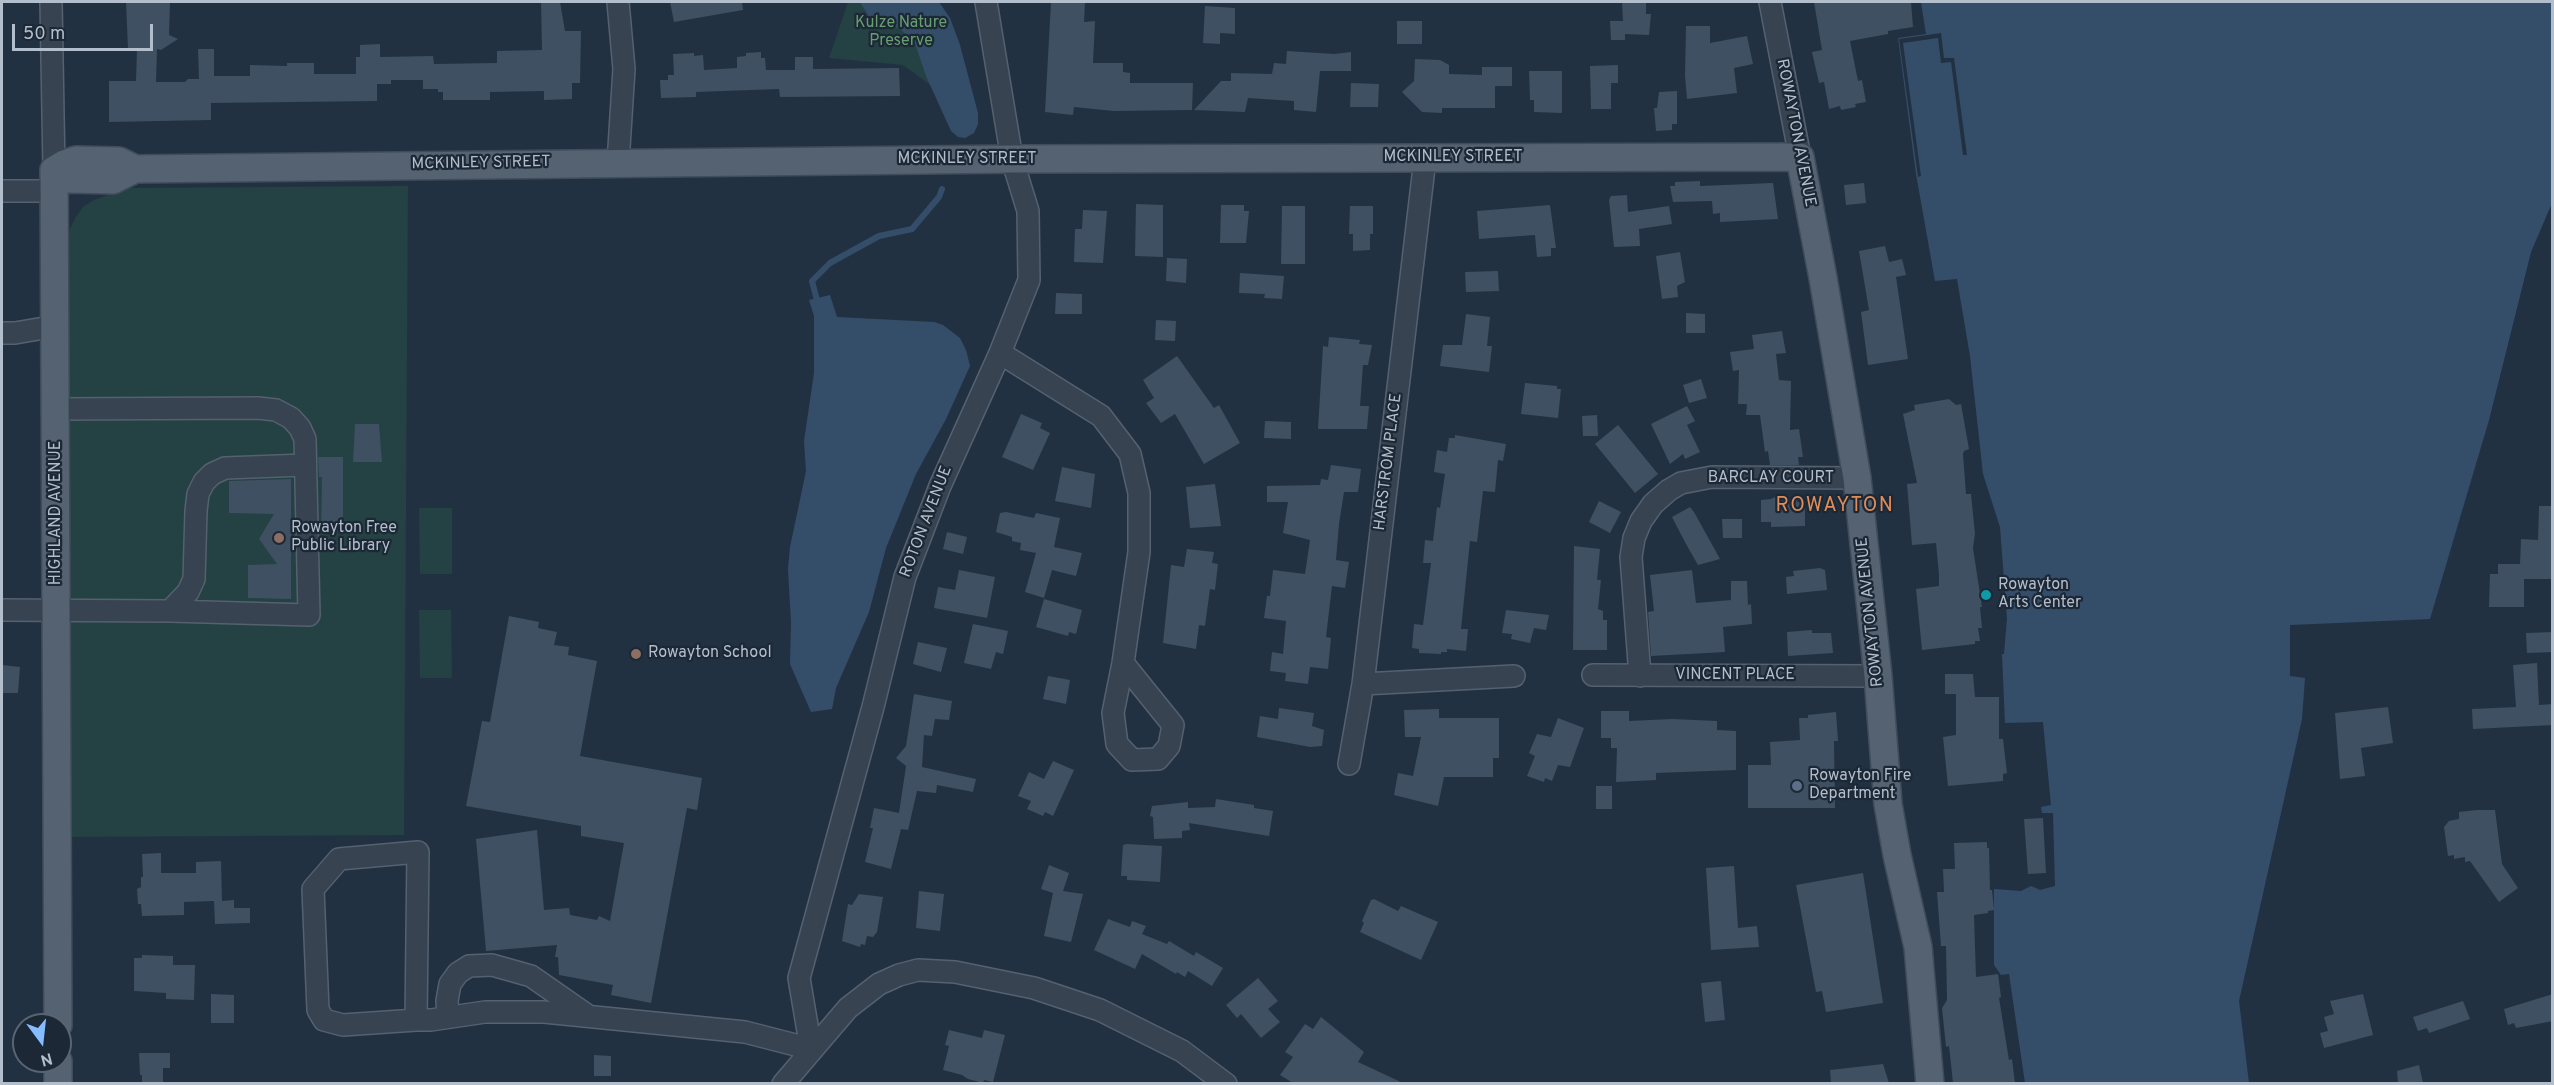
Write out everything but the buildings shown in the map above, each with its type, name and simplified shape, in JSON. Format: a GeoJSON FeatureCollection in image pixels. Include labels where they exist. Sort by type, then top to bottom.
{"type":"FeatureCollection","features":[{"type":"Feature","properties":{"kind":"main road","name":"MCKINLEY STREET"},"geometry":{"type":"LineString","coordinates":[[54,181],[64,164],[75,160],[119,161],[135,169],[1012,159],[1800,157]]}},
{"type":"Feature","properties":{"kind":"main road","name":"ROWAYTON AVENUE"},"geometry":{"type":"LineString","coordinates":[[1800,157],[1857,478],[1878,676],[1888,804],[1918,947],[1930,1083]]}},
{"type":"Feature","properties":{"kind":"main road","name":"HIGHLAND AVENUE"},"geometry":{"type":"LineString","coordinates":[[54,181],[58,1013]]}},
{"type":"Feature","properties":{"kind":"street","name":"HIGHLAND AVENUE"},"geometry":{"type":"LineString","coordinates":[[51,2],[54,181]]}},
{"type":"Feature","properties":{"kind":"street"},"geometry":{"type":"LineString","coordinates":[[618,2],[624,69],[618,163]]}},
{"type":"Feature","properties":{"kind":"street","name":"ROTON AVENUE"},"geometry":{"type":"LineString","coordinates":[[811,1049],[799,978],[873,707],[905,577],[940,486],[1000,353],[1029,280],[1028,211],[1012,159],[986,2]]}},
{"type":"Feature","properties":{"kind":"street","name":"ROWAYTON AVENUE"},"geometry":{"type":"LineString","coordinates":[[1770,2],[1800,157]]}},
{"type":"Feature","properties":{"kind":"street","name":"HARSTROM PLACE"},"geometry":{"type":"LineString","coordinates":[[1349,764],[1363,684],[1425,159]]}},
{"type":"Feature","properties":{"kind":"street"},"geometry":{"type":"LineString","coordinates":[[2,191],[54,181]]}},
{"type":"Feature","properties":{"kind":"street"},"geometry":{"type":"LineString","coordinates":[[2,333],[56,326]]}},
{"type":"Feature","properties":{"kind":"street"},"geometry":{"type":"LineString","coordinates":[[1000,353],[1101,416],[1130,454],[1139,493],[1138,552],[1123,663]]}},
{"type":"Feature","properties":{"kind":"street"},"geometry":{"type":"LineString","coordinates":[[2,610],[309,615],[305,439],[300,428],[291,418],[276,410],[56,408]]}},
{"type":"Feature","properties":{"kind":"street"},"geometry":{"type":"LineString","coordinates":[[170,611],[188,592],[194,579],[196,511],[198,494],[204,482],[212,474],[225,468],[305,465]]}},
{"type":"Feature","properties":{"kind":"street","name":"BARCLAY COURT"},"geometry":{"type":"LineString","coordinates":[[1640,676],[1631,557],[1634,537],[1641,520],[1653,504],[1681,483],[1712,477],[1857,478]]}},
{"type":"Feature","properties":{"kind":"street"},"geometry":{"type":"LineString","coordinates":[[1363,684],[1514,675]]}},
{"type":"Feature","properties":{"kind":"street","name":"VINCENT PLACE"},"geometry":{"type":"LineString","coordinates":[[1593,675],[1878,676]]}},
{"type":"Feature","properties":{"kind":"street"},"geometry":{"type":"LineString","coordinates":[[416,1020],[418,852],[339,859],[314,890],[318,1010],[324,1020],[343,1025],[416,1020],[484,1012],[544,1012],[745,1032],[811,1049]]}},
{"type":"Feature","properties":{"kind":"street"},"geometry":{"type":"LineString","coordinates":[[448,1017],[447,1001],[450,984],[458,973],[469,966],[492,965],[531,976],[590,1017]]}},
{"type":"Feature","properties":{"kind":"street"},"geometry":{"type":"LineString","coordinates":[[783,1083],[848,1008],[879,984],[898,975],[918,970],[935,970],[1034,988],[1100,1010],[1182,1051],[1226,1083]]}},
{"type":"Feature","properties":{"kind":"green space","name":"Kulze Nature Preserve"},"geometry":{"type":"Polygon","coordinates":[[[848,2],[911,2],[945,96],[903,65],[829,58],[848,2]]]}},
{"type":"Feature","properties":{"kind":"green space"},"geometry":{"type":"Polygon","coordinates":[[[408,186],[404,835],[66,837],[67,247],[70,229],[75,218],[83,207],[94,200],[126,188],[408,186]]]}},
{"type":"Feature","properties":{"kind":"green space"},"geometry":{"type":"Polygon","coordinates":[[[419,508],[452,508],[452,574],[420,574],[419,508]]]}},
{"type":"Feature","properties":{"kind":"green space"},"geometry":{"type":"Polygon","coordinates":[[[419,610],[451,610],[452,678],[420,678],[419,610]]]}},
{"type":"Feature","properties":{"kind":"water"},"geometry":{"type":"Polygon","coordinates":[[[860,2],[939,2],[950,18],[960,45],[978,113],[978,124],[974,133],[965,138],[958,137],[951,131],[926,76],[915,43],[900,29],[871,20],[860,2]]]}},
{"type":"Feature","properties":{"kind":"water"},"geometry":{"type":"Polygon","coordinates":[[[1921,2],[2552,2],[2552,203],[2531,252],[2489,420],[2430,619],[2290,625],[2290,676],[2305,678],[2302,719],[2239,1001],[2249,1083],[2025,1083],[2009,974],[2001,975],[1994,965],[1994,889],[2021,891],[2031,886],[2040,890],[2055,886],[2053,813],[2042,813],[2041,807],[2051,805],[2043,722],[2005,723],[2002,654],[2004,654],[2007,619],[2000,527],[1983,474],[1970,356],[1957,279],[1935,281],[1916,174],[1898,38],[1926,34],[1921,2]]]}},
{"type":"Feature","properties":{"kind":"water"},"geometry":{"type":"Polygon","coordinates":[[[830,295],[837,317],[934,322],[943,325],[960,338],[970,366],[946,419],[916,474],[886,548],[869,612],[836,688],[832,709],[811,712],[790,664],[791,622],[788,569],[790,547],[806,471],[804,441],[814,373],[814,316],[809,300],[830,295]]]}},
{"type":"Feature","properties":{"kind":"pier"},"geometry":{"type":"Polygon","coordinates":[[[1941,33],[1944,58],[1954,58],[1967,155],[1963,155],[1951,62],[1941,63],[1938,38],[1903,43],[1921,176],[1918,177],[1899,39],[1941,33]]]}},
{"type":"Feature","properties":{"kind":"waterway"},"geometry":{"type":"LineString","coordinates":[[818,304],[812,281],[830,263],[879,236],[912,229],[939,197],[942,189]]}},
{"type":"Feature","properties":{"kind":"place","name":"Rowayton Free Public Library"},"geometry":{"type":"Point","coordinates":[279,538]}},
{"type":"Feature","properties":{"kind":"place","name":"Rowayton Arts Center"},"geometry":{"type":"Point","coordinates":[1986,595]}},
{"type":"Feature","properties":{"kind":"place","name":"Rowayton School"},"geometry":{"type":"Point","coordinates":[636,654]}},
{"type":"Feature","properties":{"kind":"place","name":"Rowayton Fire Department"},"geometry":{"type":"Point","coordinates":[1797,786]}},
{"type":"Feature","properties":{"kind":"district","name":"ROWAYTON"},"geometry":{"type":"Point","coordinates":[1835,507]}}]}
